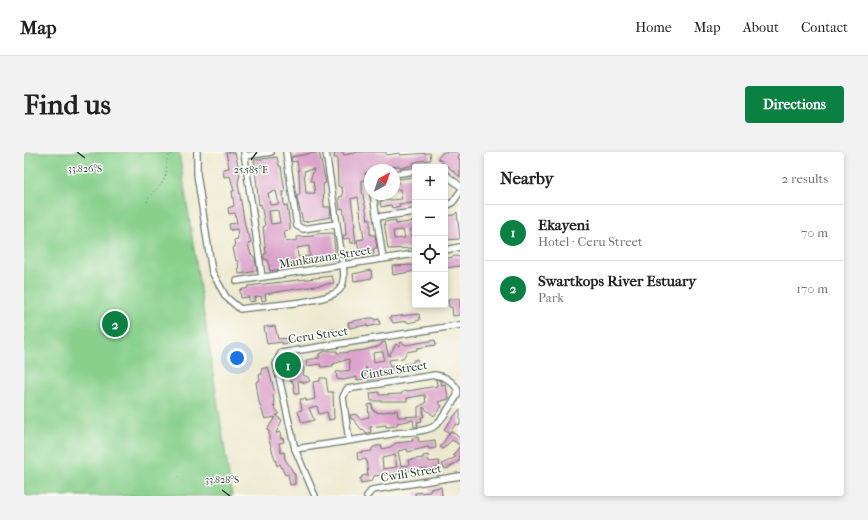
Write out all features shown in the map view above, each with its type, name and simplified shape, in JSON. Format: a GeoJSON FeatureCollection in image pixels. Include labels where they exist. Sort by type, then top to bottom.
{"type":"FeatureCollection","features":[{"type":"Feature","properties":{"kind":"street"},"geometry":{"type":"LineString","coordinates":[[197,152],[197,174],[212,272],[230,302],[240,309],[329,297],[340,290],[344,279],[343,265],[326,152]]}},
{"type":"Feature","properties":{"kind":"street"},"geometry":{"type":"LineString","coordinates":[[262,277],[244,154],[271,152]]}},
{"type":"Feature","properties":{"kind":"street"},"geometry":{"type":"LineString","coordinates":[[286,152],[297,226],[303,229],[336,224]]}},
{"type":"Feature","properties":{"kind":"street"},"geometry":{"type":"LineString","coordinates":[[400,173],[412,171]]}},
{"type":"Feature","properties":{"kind":"street"},"geometry":{"type":"LineString","coordinates":[[448,176],[460,186]]}},
{"type":"Feature","properties":{"kind":"street"},"geometry":{"type":"LineString","coordinates":[[448,205],[453,202],[460,192]]}},
{"type":"Feature","properties":{"kind":"street"},"geometry":{"type":"LineString","coordinates":[[374,200],[383,259]]}},
{"type":"Feature","properties":{"kind":"street"},"geometry":{"type":"LineString","coordinates":[[377,217],[412,212]]}},
{"type":"Feature","properties":{"kind":"street"},"geometry":{"type":"LineString","coordinates":[[448,249],[460,247]]}},
{"type":"Feature","properties":{"kind":"street","name":"Mankazana Street"},"geometry":{"type":"LineString","coordinates":[[238,281],[412,254]]}},
{"type":"Feature","properties":{"kind":"street","name":"Ceru Street"},"geometry":{"type":"LineString","coordinates":[[315,496],[295,449],[276,364],[281,353],[460,326]]}},
{"type":"Feature","properties":{"kind":"street","name":"Cintsa Street"},"geometry":{"type":"LineString","coordinates":[[295,449],[349,441],[432,428],[455,399],[458,394],[457,388],[444,377],[435,375],[347,389],[343,397],[349,441]]}},
{"type":"Feature","properties":{"kind":"street","name":"Cwili Street"},"geometry":{"type":"LineString","coordinates":[[367,496],[372,490],[460,476]]}},
{"type":"Feature","properties":{"kind":"path"},"geometry":{"type":"LineString","coordinates":[[147,202],[149,196],[159,189],[165,177],[166,160],[169,155],[177,152]]}},
{"type":"Feature","properties":{"kind":"green space"},"geometry":{"type":"Polygon","coordinates":[[[24,152],[179,152],[232,496],[24,496],[24,152]]]}},
{"type":"Feature","properties":{"kind":"building"},"geometry":{"type":"Polygon","coordinates":[[[226,152],[235,153],[240,173],[238,183],[244,220],[247,234],[249,234],[251,243],[248,244],[251,254],[255,258],[257,271],[239,274],[238,261],[236,261],[233,248],[235,247],[234,240],[238,239],[237,229],[230,230],[229,224],[237,223],[235,213],[229,214],[228,208],[234,206],[232,191],[234,191],[230,176],[224,177],[223,169],[229,168],[226,152]]]}},
{"type":"Feature","properties":{"kind":"building"},"geometry":{"type":"Polygon","coordinates":[[[319,152],[326,183],[323,184],[324,207],[330,207],[331,217],[303,222],[297,199],[297,195],[300,195],[297,161],[292,162],[291,157],[319,152]],[[314,169],[304,171],[306,193],[315,193],[313,181],[310,181],[314,169]]]}},
{"type":"Feature","properties":{"kind":"building"},"geometry":{"type":"Polygon","coordinates":[[[335,152],[343,152],[344,155],[358,152],[386,152],[386,155],[400,153],[400,155],[430,153],[431,160],[419,161],[412,163],[412,165],[400,168],[400,164],[364,164],[362,191],[368,220],[370,219],[370,235],[375,235],[377,248],[373,249],[374,254],[360,255],[357,240],[364,239],[358,197],[351,199],[356,243],[351,243],[350,238],[343,239],[343,235],[346,235],[345,220],[343,208],[340,209],[339,197],[343,196],[342,188],[338,186],[337,158],[334,158],[335,152]]]}},
{"type":"Feature","properties":{"kind":"building"},"geometry":{"type":"Polygon","coordinates":[[[443,152],[460,152],[458,158],[460,160],[460,177],[448,167],[448,164],[445,164],[438,158],[443,152]]]}},
{"type":"Feature","properties":{"kind":"building"},"geometry":{"type":"Polygon","coordinates":[[[277,157],[279,166],[281,166],[285,192],[283,192],[284,206],[287,205],[290,225],[290,230],[284,231],[286,242],[297,240],[297,237],[333,233],[336,258],[298,262],[299,265],[293,266],[293,263],[281,264],[282,269],[270,271],[268,260],[264,259],[264,254],[266,254],[263,227],[265,226],[261,204],[259,205],[254,160],[277,157]],[[276,191],[268,193],[270,205],[279,204],[276,191]],[[278,210],[269,211],[271,224],[280,223],[278,210]],[[309,246],[297,248],[298,257],[310,256],[309,246]]]}},
{"type":"Feature","properties":{"kind":"building"},"geometry":{"type":"Polygon","coordinates":[[[412,177],[412,203],[399,204],[400,206],[392,208],[391,205],[381,207],[380,201],[402,199],[400,179],[412,177]]]}},
{"type":"Feature","properties":{"kind":"building"},"geometry":{"type":"Polygon","coordinates":[[[457,212],[460,239],[448,240],[448,216],[454,215],[457,212]]]}},
{"type":"Feature","properties":{"kind":"building"},"geometry":{"type":"Polygon","coordinates":[[[396,220],[396,224],[412,221],[412,230],[410,230],[412,237],[412,248],[388,249],[384,222],[396,220]],[[403,230],[393,231],[394,239],[405,238],[403,230]]]}},
{"type":"Feature","properties":{"kind":"building"},"geometry":{"type":"Polygon","coordinates":[[[456,256],[460,257],[460,266],[448,268],[448,258],[456,256]]]}},
{"type":"Feature","properties":{"kind":"building"},"geometry":{"type":"Polygon","coordinates":[[[412,265],[412,272],[393,275],[392,266],[412,265]]]}},
{"type":"Feature","properties":{"kind":"building"},"geometry":{"type":"Polygon","coordinates":[[[371,270],[372,278],[354,281],[353,274],[371,270]]]}},
{"type":"Feature","properties":{"kind":"building"},"geometry":{"type":"Polygon","coordinates":[[[332,276],[334,283],[265,294],[266,300],[262,301],[261,296],[254,298],[255,301],[249,302],[249,297],[241,298],[240,290],[248,288],[248,286],[332,276]]]}},
{"type":"Feature","properties":{"kind":"building"},"geometry":{"type":"Polygon","coordinates":[[[460,299],[460,315],[453,316],[452,307],[449,307],[448,300],[460,299]]]}},
{"type":"Feature","properties":{"kind":"building"},"geometry":{"type":"Polygon","coordinates":[[[419,314],[420,320],[408,323],[407,321],[393,323],[390,317],[419,314]]]}},
{"type":"Feature","properties":{"kind":"building"},"geometry":{"type":"Polygon","coordinates":[[[374,318],[374,320],[379,319],[380,324],[367,327],[367,325],[349,328],[348,322],[374,318]]]}},
{"type":"Feature","properties":{"kind":"building"},"geometry":{"type":"Polygon","coordinates":[[[275,326],[278,339],[290,338],[291,343],[282,344],[282,342],[267,344],[264,327],[275,326]]]}},
{"type":"Feature","properties":{"kind":"building"},"geometry":{"type":"Polygon","coordinates":[[[336,329],[337,334],[324,338],[323,331],[336,329]]]}},
{"type":"Feature","properties":{"kind":"building"},"geometry":{"type":"Polygon","coordinates":[[[435,340],[436,345],[417,348],[417,350],[407,352],[403,358],[389,360],[390,367],[412,363],[417,359],[419,368],[378,375],[379,378],[368,380],[366,367],[364,379],[357,380],[357,377],[344,380],[337,379],[336,372],[350,370],[349,359],[333,364],[333,366],[321,367],[320,364],[307,366],[306,360],[319,358],[319,354],[326,351],[337,351],[337,353],[341,353],[365,350],[380,346],[385,342],[389,356],[396,344],[399,346],[401,342],[406,345],[435,340]],[[383,352],[373,353],[374,362],[384,360],[383,352]]]}},
{"type":"Feature","properties":{"kind":"building"},"geometry":{"type":"Polygon","coordinates":[[[287,358],[304,368],[303,375],[308,377],[310,381],[305,383],[298,380],[299,394],[295,394],[293,382],[290,381],[293,374],[282,366],[287,358]]]}},
{"type":"Feature","properties":{"kind":"building"},"geometry":{"type":"Polygon","coordinates":[[[268,367],[275,393],[273,396],[275,406],[273,406],[279,413],[276,416],[282,420],[276,433],[280,432],[281,439],[283,438],[284,442],[279,443],[281,453],[284,452],[285,459],[295,475],[295,484],[290,485],[288,474],[285,475],[280,464],[277,466],[269,440],[269,431],[267,430],[275,417],[265,419],[259,402],[256,382],[260,380],[259,375],[262,374],[261,369],[268,367]]]}},
{"type":"Feature","properties":{"kind":"building"},"geometry":{"type":"Polygon","coordinates":[[[320,378],[326,378],[328,392],[333,392],[334,419],[329,420],[327,412],[319,414],[317,406],[309,408],[314,420],[302,423],[298,411],[302,410],[300,399],[306,399],[306,401],[315,399],[313,382],[320,381],[320,378]]]}},
{"type":"Feature","properties":{"kind":"building"},"geometry":{"type":"Polygon","coordinates":[[[436,379],[441,381],[442,385],[445,384],[449,399],[438,402],[442,406],[434,416],[423,407],[424,417],[421,417],[422,421],[417,422],[418,427],[414,427],[413,420],[397,423],[397,426],[386,427],[386,425],[370,427],[371,432],[367,433],[363,429],[362,430],[353,419],[351,419],[350,415],[356,414],[360,419],[369,417],[368,405],[372,404],[373,411],[377,411],[377,413],[397,410],[398,417],[418,416],[418,407],[426,403],[425,395],[407,398],[407,401],[371,401],[370,393],[379,392],[379,395],[402,394],[402,392],[437,386],[436,379]]]}},
{"type":"Feature","properties":{"kind":"building"},"geometry":{"type":"Polygon","coordinates":[[[460,409],[460,425],[456,424],[449,433],[444,429],[460,409]]]}},
{"type":"Feature","properties":{"kind":"building"},"geometry":{"type":"Polygon","coordinates":[[[451,431],[460,438],[460,445],[452,440],[443,449],[440,447],[451,431]]]}},
{"type":"Feature","properties":{"kind":"building"},"geometry":{"type":"Polygon","coordinates":[[[418,437],[419,442],[435,440],[436,448],[429,449],[428,447],[408,452],[407,449],[398,451],[401,466],[409,465],[408,460],[423,458],[423,456],[428,455],[429,462],[439,461],[440,467],[427,470],[427,468],[406,471],[406,473],[403,474],[397,473],[374,476],[372,481],[361,483],[360,478],[368,475],[366,459],[358,460],[357,453],[372,451],[372,448],[377,446],[382,446],[382,449],[390,447],[396,443],[413,441],[412,438],[418,437]],[[395,455],[382,458],[383,469],[397,467],[395,455]]]}},
{"type":"Feature","properties":{"kind":"building"},"geometry":{"type":"Polygon","coordinates":[[[460,446],[460,460],[447,469],[444,468],[442,464],[456,457],[453,455],[460,446]]]}},
{"type":"Feature","properties":{"kind":"building"},"geometry":{"type":"Polygon","coordinates":[[[441,487],[442,496],[415,496],[415,493],[430,492],[430,489],[441,487]]]}},
{"type":"Feature","properties":{"kind":"place","name":"Swartkops River Estuary"},"geometry":{"type":"Point","coordinates":[115,324]}},
{"type":"Feature","properties":{"kind":"place","name":"Ekayeni"},"geometry":{"type":"Point","coordinates":[288,365]}}]}
